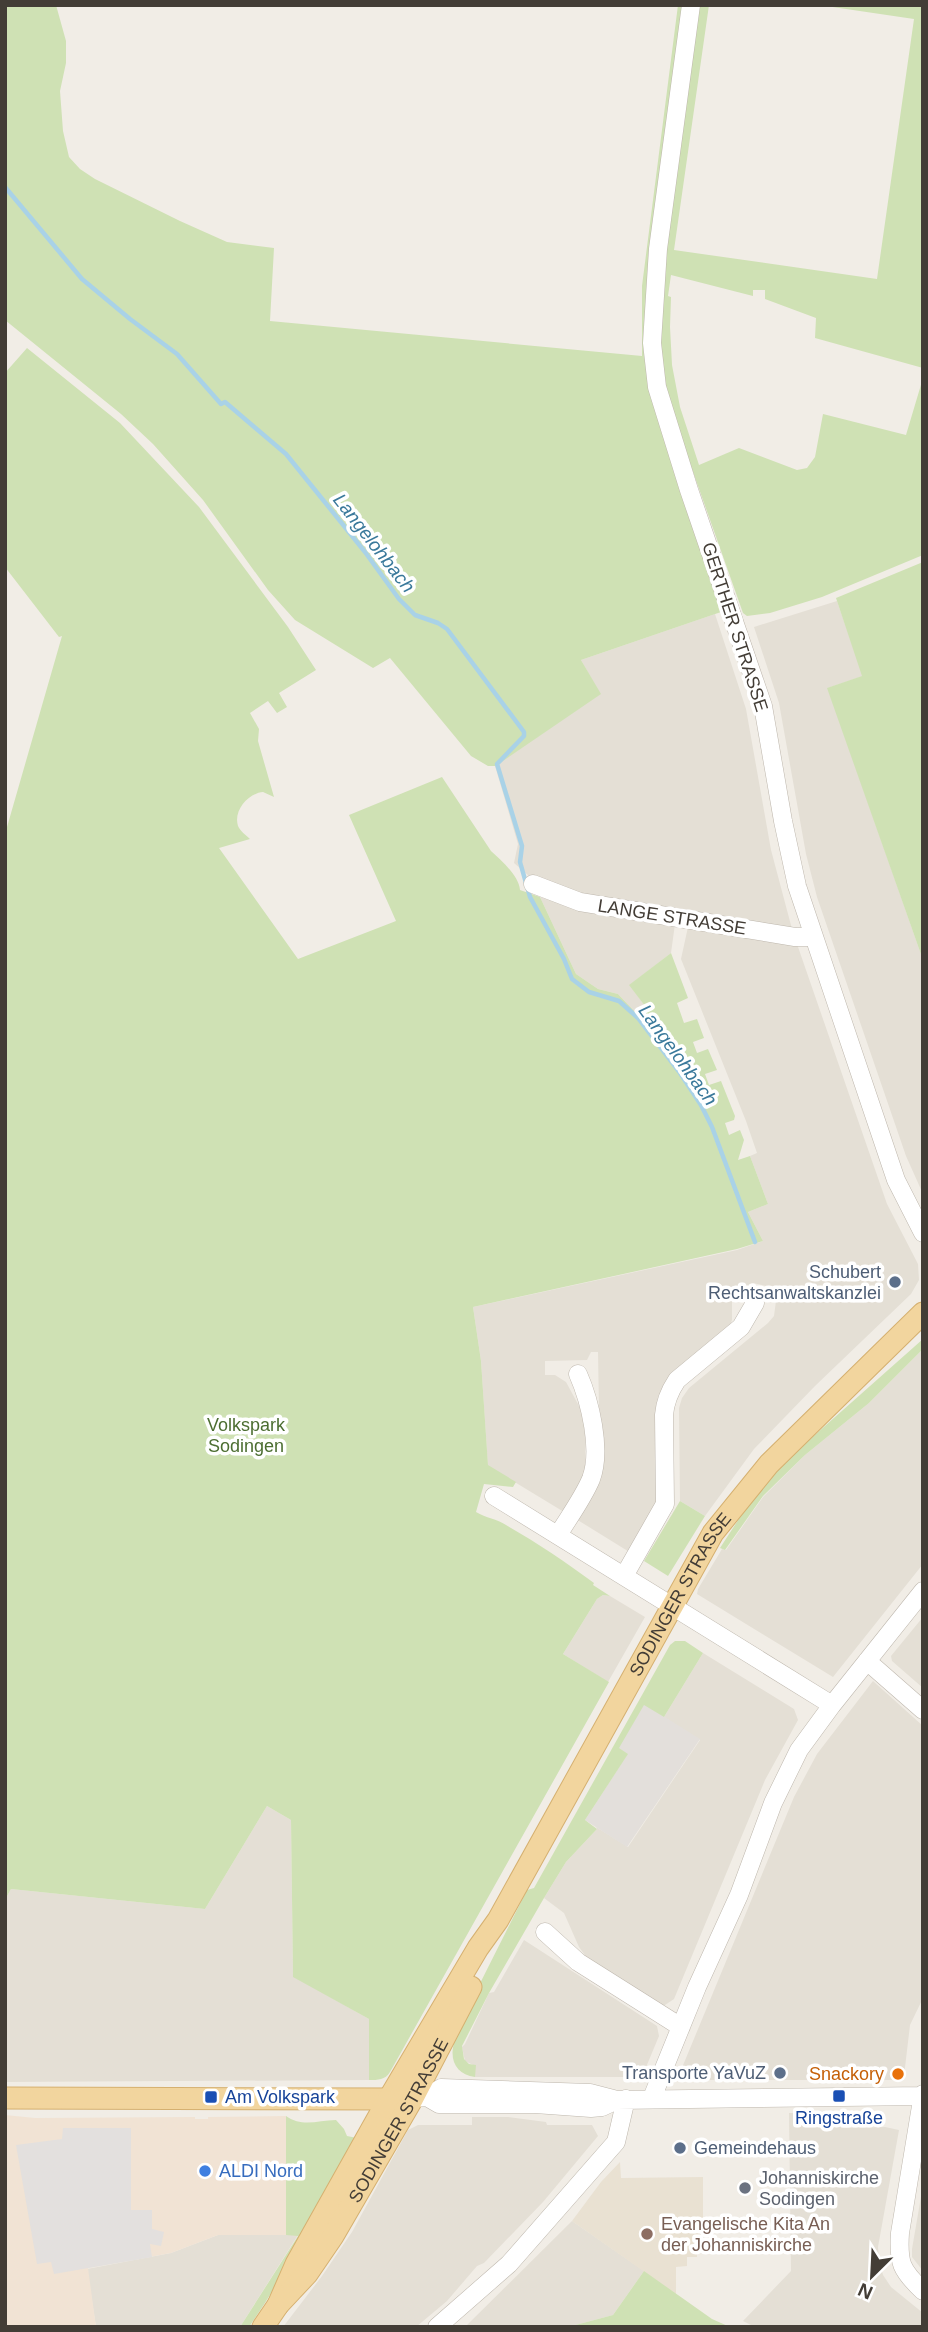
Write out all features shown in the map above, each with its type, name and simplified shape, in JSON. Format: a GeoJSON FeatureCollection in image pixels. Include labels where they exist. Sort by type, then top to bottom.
{"type":"FeatureCollection","features":[{"type":"Feature","properties":{"kind":"main road","name":"SODINGER STRASSE"},"geometry":{"type":"LineString","coordinates":[[278,2305],[296,2264],[388,2100],[478,1948],[498,1920],[713,1533],[769,1464],[923,1312]]}},
{"type":"Feature","properties":{"kind":"main road","name":"SODINGER STRASSE"},"geometry":{"type":"LineString","coordinates":[[263,2327],[278,2305],[307,2274],[333,2236],[420,2097],[483,1964],[498,1920]]}},
{"type":"Feature","properties":{"kind":"main road"},"geometry":{"type":"LineString","coordinates":[[5,2098],[388,2100],[420,2097]]}},
{"type":"Feature","properties":{"kind":"street","name":"GERTHER STRASSE"},"geometry":{"type":"LineString","coordinates":[[691,5],[658,249],[652,343],[657,387],[762,706],[797,886],[896,1180],[923,1233]]}},
{"type":"Feature","properties":{"kind":"street","name":"LANGE STRASSE"},"geometry":{"type":"LineString","coordinates":[[533,884],[580,902],[795,937],[814,937]]}},
{"type":"Feature","properties":{"kind":"street"},"geometry":{"type":"LineString","coordinates":[[624,1576],[665,1504],[664,1415],[670,1390],[677,1380],[741,1327],[755,1303]]}},
{"type":"Feature","properties":{"kind":"street"},"geometry":{"type":"LineString","coordinates":[[558,1535],[588,1486],[594,1463],[592,1415],[578,1374]]}},
{"type":"Feature","properties":{"kind":"street"},"geometry":{"type":"LineString","coordinates":[[495,1496],[832,1705]]}},
{"type":"Feature","properties":{"kind":"street"},"geometry":{"type":"LineString","coordinates":[[652,2098],[739,1895],[773,1803],[799,1750],[923,1591]]}},
{"type":"Feature","properties":{"kind":"street"},"geometry":{"type":"LineString","coordinates":[[867,1661],[923,1710]]}},
{"type":"Feature","properties":{"kind":"street"},"geometry":{"type":"LineString","coordinates":[[545,1932],[578,1962],[681,2028]]}},
{"type":"Feature","properties":{"kind":"street"},"geometry":{"type":"LineString","coordinates":[[420,2097],[439,2104],[535,2104],[564,2108],[602,2107],[622,2099],[923,2095],[899,2250],[900,2263],[905,2273],[923,2291]]}},
{"type":"Feature","properties":{"kind":"street"},"geometry":{"type":"LineString","coordinates":[[437,2327],[509,2264],[616,2142],[622,2099]]}},
{"type":"Feature","properties":{"kind":"shaded area"},"geometry":{"type":"Polygon","coordinates":[[[837,601],[863,676],[828,688],[923,960],[923,1194],[906,1156],[817,897],[806,854],[779,703],[754,627],[837,601]]]}},
{"type":"Feature","properties":{"kind":"shaded area"},"geometry":{"type":"Polygon","coordinates":[[[715,614],[746,709],[771,850],[792,929],[550,887],[529,876],[514,863],[518,844],[495,766],[600,694],[581,660],[715,614]]]}},
{"type":"Feature","properties":{"kind":"shaded area"},"geometry":{"type":"Polygon","coordinates":[[[540,897],[578,909],[675,924],[671,953],[630,985],[645,1006],[644,1010],[638,1015],[618,994],[598,989],[576,974],[540,897]]]}},
{"type":"Feature","properties":{"kind":"shaded area"},"geometry":{"type":"Polygon","coordinates":[[[688,927],[797,944],[887,1204],[918,1264],[919,1280],[911,1294],[754,1449],[705,1516],[680,1501],[679,1408],[689,1388],[774,1316],[776,1301],[766,1286],[753,1283],[738,1289],[732,1301],[729,1328],[675,1373],[659,1500],[631,1553],[576,1519],[600,1468],[598,1352],[591,1352],[587,1360],[545,1361],[545,1375],[555,1375],[566,1382],[585,1417],[585,1472],[564,1512],[488,1466],[481,1361],[473,1307],[737,1250],[763,1241],[748,1212],[768,1204],[750,1156],[757,1153],[681,959],[688,927]]]}},
{"type":"Feature","properties":{"kind":"shaded area"},"geometry":{"type":"Polygon","coordinates":[[[923,1349],[923,1564],[833,1677],[697,1594],[698,1589],[722,1549],[726,1550],[763,1497],[805,1455],[869,1403],[923,1349]]]}},
{"type":"Feature","properties":{"kind":"shaded area"},"geometry":{"type":"Polygon","coordinates":[[[603,1595],[610,1596],[645,1617],[608,1682],[563,1654],[597,1599],[603,1595]]]}},
{"type":"Feature","properties":{"kind":"shaded area"},"geometry":{"type":"Polygon","coordinates":[[[923,1617],[923,1688],[892,1661],[891,1656],[923,1617]]]}},
{"type":"Feature","properties":{"kind":"shaded area"},"geometry":{"type":"Polygon","coordinates":[[[703,1653],[794,1709],[798,1720],[765,1780],[674,1999],[661,2005],[587,1958],[579,1947],[564,1913],[544,1898],[566,1862],[596,1827],[628,1847],[700,1740],[664,1717],[703,1653]]]}},
{"type":"Feature","properties":{"kind":"shaded area"},"geometry":{"type":"Polygon","coordinates":[[[873,1681],[923,1726],[923,1998],[910,2025],[904,2076],[899,2080],[683,2080],[679,2075],[794,1797],[817,1754],[873,1681]]]}},
{"type":"Feature","properties":{"kind":"shaded area"},"geometry":{"type":"Polygon","coordinates":[[[644,1704],[700,1739],[627,1847],[585,1820],[627,1755],[618,1748],[644,1704]]]}},
{"type":"Feature","properties":{"kind":"shaded area"},"geometry":{"type":"Polygon","coordinates":[[[267,1806],[291,1820],[293,1976],[369,2019],[369,2080],[5,2082],[5,1900],[11,1889],[205,1909],[267,1806]]]}},
{"type":"Feature","properties":{"kind":"shaded area"},"geometry":{"type":"Polygon","coordinates":[[[524,1940],[657,2026],[659,2036],[644,2072],[636,2077],[475,2077],[475,2066],[465,2061],[462,2047],[489,1993],[494,1992],[524,1940]]]}},
{"type":"Feature","properties":{"kind":"shaded area"},"geometry":{"type":"Polygon","coordinates":[[[789,2113],[840,2113],[841,2128],[885,2127],[899,2130],[878,2247],[879,2261],[883,2275],[891,2287],[923,2313],[923,2327],[755,2327],[743,2321],[791,2271],[789,2113]]]}},
{"type":"Feature","properties":{"kind":"shaded area"},"geometry":{"type":"Polygon","coordinates":[[[5,2115],[35,2118],[195,2119],[286,2116],[286,2235],[218,2235],[171,2253],[88,2268],[96,2327],[5,2327],[5,2115]]]}},
{"type":"Feature","properties":{"kind":"shaded area"},"geometry":{"type":"Polygon","coordinates":[[[472,2117],[508,2117],[546,2122],[547,2125],[592,2125],[598,2136],[543,2202],[484,2263],[477,2266],[447,2301],[416,2327],[283,2327],[352,2232],[408,2130],[418,2125],[472,2125],[472,2117]]]}},
{"type":"Feature","properties":{"kind":"shaded area"},"geometry":{"type":"Polygon","coordinates":[[[63,2128],[131,2128],[131,2210],[152,2210],[152,2229],[164,2232],[161,2246],[150,2244],[152,2257],[54,2274],[51,2262],[37,2264],[16,2145],[62,2139],[63,2128]]]}},
{"type":"Feature","properties":{"kind":"shaded area","name":"Evangelische Kita An der Johanniskirche"},"geometry":{"type":"Polygon","coordinates":[[[620,2162],[621,2178],[703,2177],[703,2247],[697,2248],[697,2257],[687,2257],[687,2266],[676,2267],[676,2294],[572,2221],[601,2182],[620,2162]]]}},
{"type":"Feature","properties":{"kind":"shaded area"},"geometry":{"type":"Polygon","coordinates":[[[923,2185],[923,2271],[912,2257],[912,2249],[923,2185]]]}},
{"type":"Feature","properties":{"kind":"shaded area"},"geometry":{"type":"Polygon","coordinates":[[[572,2221],[644,2271],[613,2315],[568,2327],[465,2327],[572,2221]]]}},
{"type":"Feature","properties":{"kind":"shaded area"},"geometry":{"type":"Polygon","coordinates":[[[218,2235],[298,2235],[240,2327],[96,2327],[87,2269],[171,2253],[218,2235]]]}},
{"type":"Feature","properties":{"kind":"green space"},"geometry":{"type":"Polygon","coordinates":[[[5,5],[56,5],[66,41],[66,63],[60,91],[63,131],[69,157],[80,169],[95,179],[227,242],[274,248],[270,321],[642,356],[642,286],[678,5],[709,5],[674,250],[877,279],[914,19],[819,5],[923,5],[923,368],[815,338],[816,318],[765,299],[765,290],[753,290],[753,296],[671,275],[668,296],[671,297],[672,365],[680,407],[699,465],[739,448],[797,470],[807,468],[815,457],[823,414],[906,435],[923,378],[923,555],[822,597],[770,613],[747,616],[743,613],[692,469],[675,473],[721,612],[581,660],[601,694],[495,766],[488,766],[471,756],[390,658],[373,668],[295,620],[268,590],[203,500],[153,444],[121,414],[5,320],[5,5]]]}},
{"type":"Feature","properties":{"kind":"green space","name":"Volkspark Sodingen"},"geometry":{"type":"Polygon","coordinates":[[[27,348],[120,423],[199,507],[288,627],[316,670],[279,693],[287,707],[277,713],[268,701],[250,713],[259,729],[258,741],[274,797],[263,792],[252,795],[243,803],[237,820],[239,828],[250,839],[219,848],[298,959],[396,921],[349,815],[442,777],[491,851],[513,874],[520,890],[540,897],[576,974],[598,989],[618,994],[638,1015],[645,1006],[629,985],[671,953],[688,998],[677,1003],[684,1023],[697,1019],[704,1038],[693,1042],[697,1053],[708,1049],[717,1070],[705,1074],[709,1085],[721,1081],[735,1116],[734,1120],[725,1123],[729,1135],[740,1130],[744,1140],[738,1160],[750,1156],[768,1204],[748,1212],[763,1241],[473,1307],[481,1361],[488,1465],[516,1482],[513,1487],[484,1484],[476,1512],[503,1523],[540,1545],[610,1596],[603,1595],[597,1599],[563,1654],[609,1682],[390,2072],[378,2080],[369,2080],[369,2019],[293,1977],[291,1820],[267,1806],[205,1909],[11,1889],[5,1900],[5,834],[62,636],[59,637],[5,567],[5,373],[27,348]]]}},
{"type":"Feature","properties":{"kind":"green space"},"geometry":{"type":"Polygon","coordinates":[[[923,562],[923,960],[827,688],[862,676],[836,598],[923,562]]]}},
{"type":"Feature","properties":{"kind":"green space"},"geometry":{"type":"Polygon","coordinates":[[[923,1339],[923,1349],[869,1403],[805,1455],[763,1496],[725,1550],[720,1548],[748,1505],[781,1465],[923,1339]]]}},
{"type":"Feature","properties":{"kind":"green space"},"geometry":{"type":"Polygon","coordinates":[[[680,1501],[705,1516],[668,1576],[644,1561],[680,1501]]]}},
{"type":"Feature","properties":{"kind":"green space"},"geometry":{"type":"Polygon","coordinates":[[[675,1641],[685,1641],[703,1653],[664,1717],[644,1705],[619,1748],[628,1754],[585,1820],[597,1829],[566,1862],[489,1993],[462,2046],[464,2059],[469,2064],[476,2065],[475,2077],[469,2076],[456,2066],[453,2056],[454,2043],[451,2041],[527,1890],[534,1888],[670,1645],[675,1641]]]}},
{"type":"Feature","properties":{"kind":"green space"},"geometry":{"type":"Polygon","coordinates":[[[286,2116],[305,2123],[336,2120],[347,2136],[357,2138],[278,2281],[249,2327],[240,2327],[298,2236],[286,2235],[286,2116]]]}},
{"type":"Feature","properties":{"kind":"green space"},"geometry":{"type":"Polygon","coordinates":[[[644,2271],[712,2319],[730,2327],[568,2327],[613,2315],[644,2271]]]}},
{"type":"Feature","properties":{"kind":"waterway","name":"Langelohbach"},"geometry":{"type":"LineString","coordinates":[[5,187],[82,279],[177,354],[221,404],[225,402],[286,454],[399,599],[415,615],[447,629],[524,732],[524,736],[497,764],[522,846],[520,862],[530,897],[572,979],[589,992],[619,1001],[638,1018],[701,1105],[712,1127],[755,1242]]}},
{"type":"Feature","properties":{"kind":"place","name":"Schubert Rechtsanwaltskanzlei"},"geometry":{"type":"Point","coordinates":[895,1282]}},
{"type":"Feature","properties":{"kind":"place","name":"Transporte YaVuZ"},"geometry":{"type":"Point","coordinates":[780,2073]}},
{"type":"Feature","properties":{"kind":"place","name":"Snackory"},"geometry":{"type":"Point","coordinates":[898,2074]}},
{"type":"Feature","properties":{"kind":"place","name":"Ringstraße"},"geometry":{"type":"Point","coordinates":[839,2096]}},
{"type":"Feature","properties":{"kind":"place","name":"Am Volkspark"},"geometry":{"type":"Point","coordinates":[211,2097]}},
{"type":"Feature","properties":{"kind":"place","name":"Gemeindehaus"},"geometry":{"type":"Point","coordinates":[680,2148]}},
{"type":"Feature","properties":{"kind":"place","name":"ALDI Nord"},"geometry":{"type":"Point","coordinates":[205,2171]}},
{"type":"Feature","properties":{"kind":"place","name":"Johanniskirche Sodingen"},"geometry":{"type":"Point","coordinates":[745,2188]}},
{"type":"Feature","properties":{"kind":"place","name":"Evangelische Kita An der Johanniskirche"},"geometry":{"type":"Point","coordinates":[647,2234]}}]}
